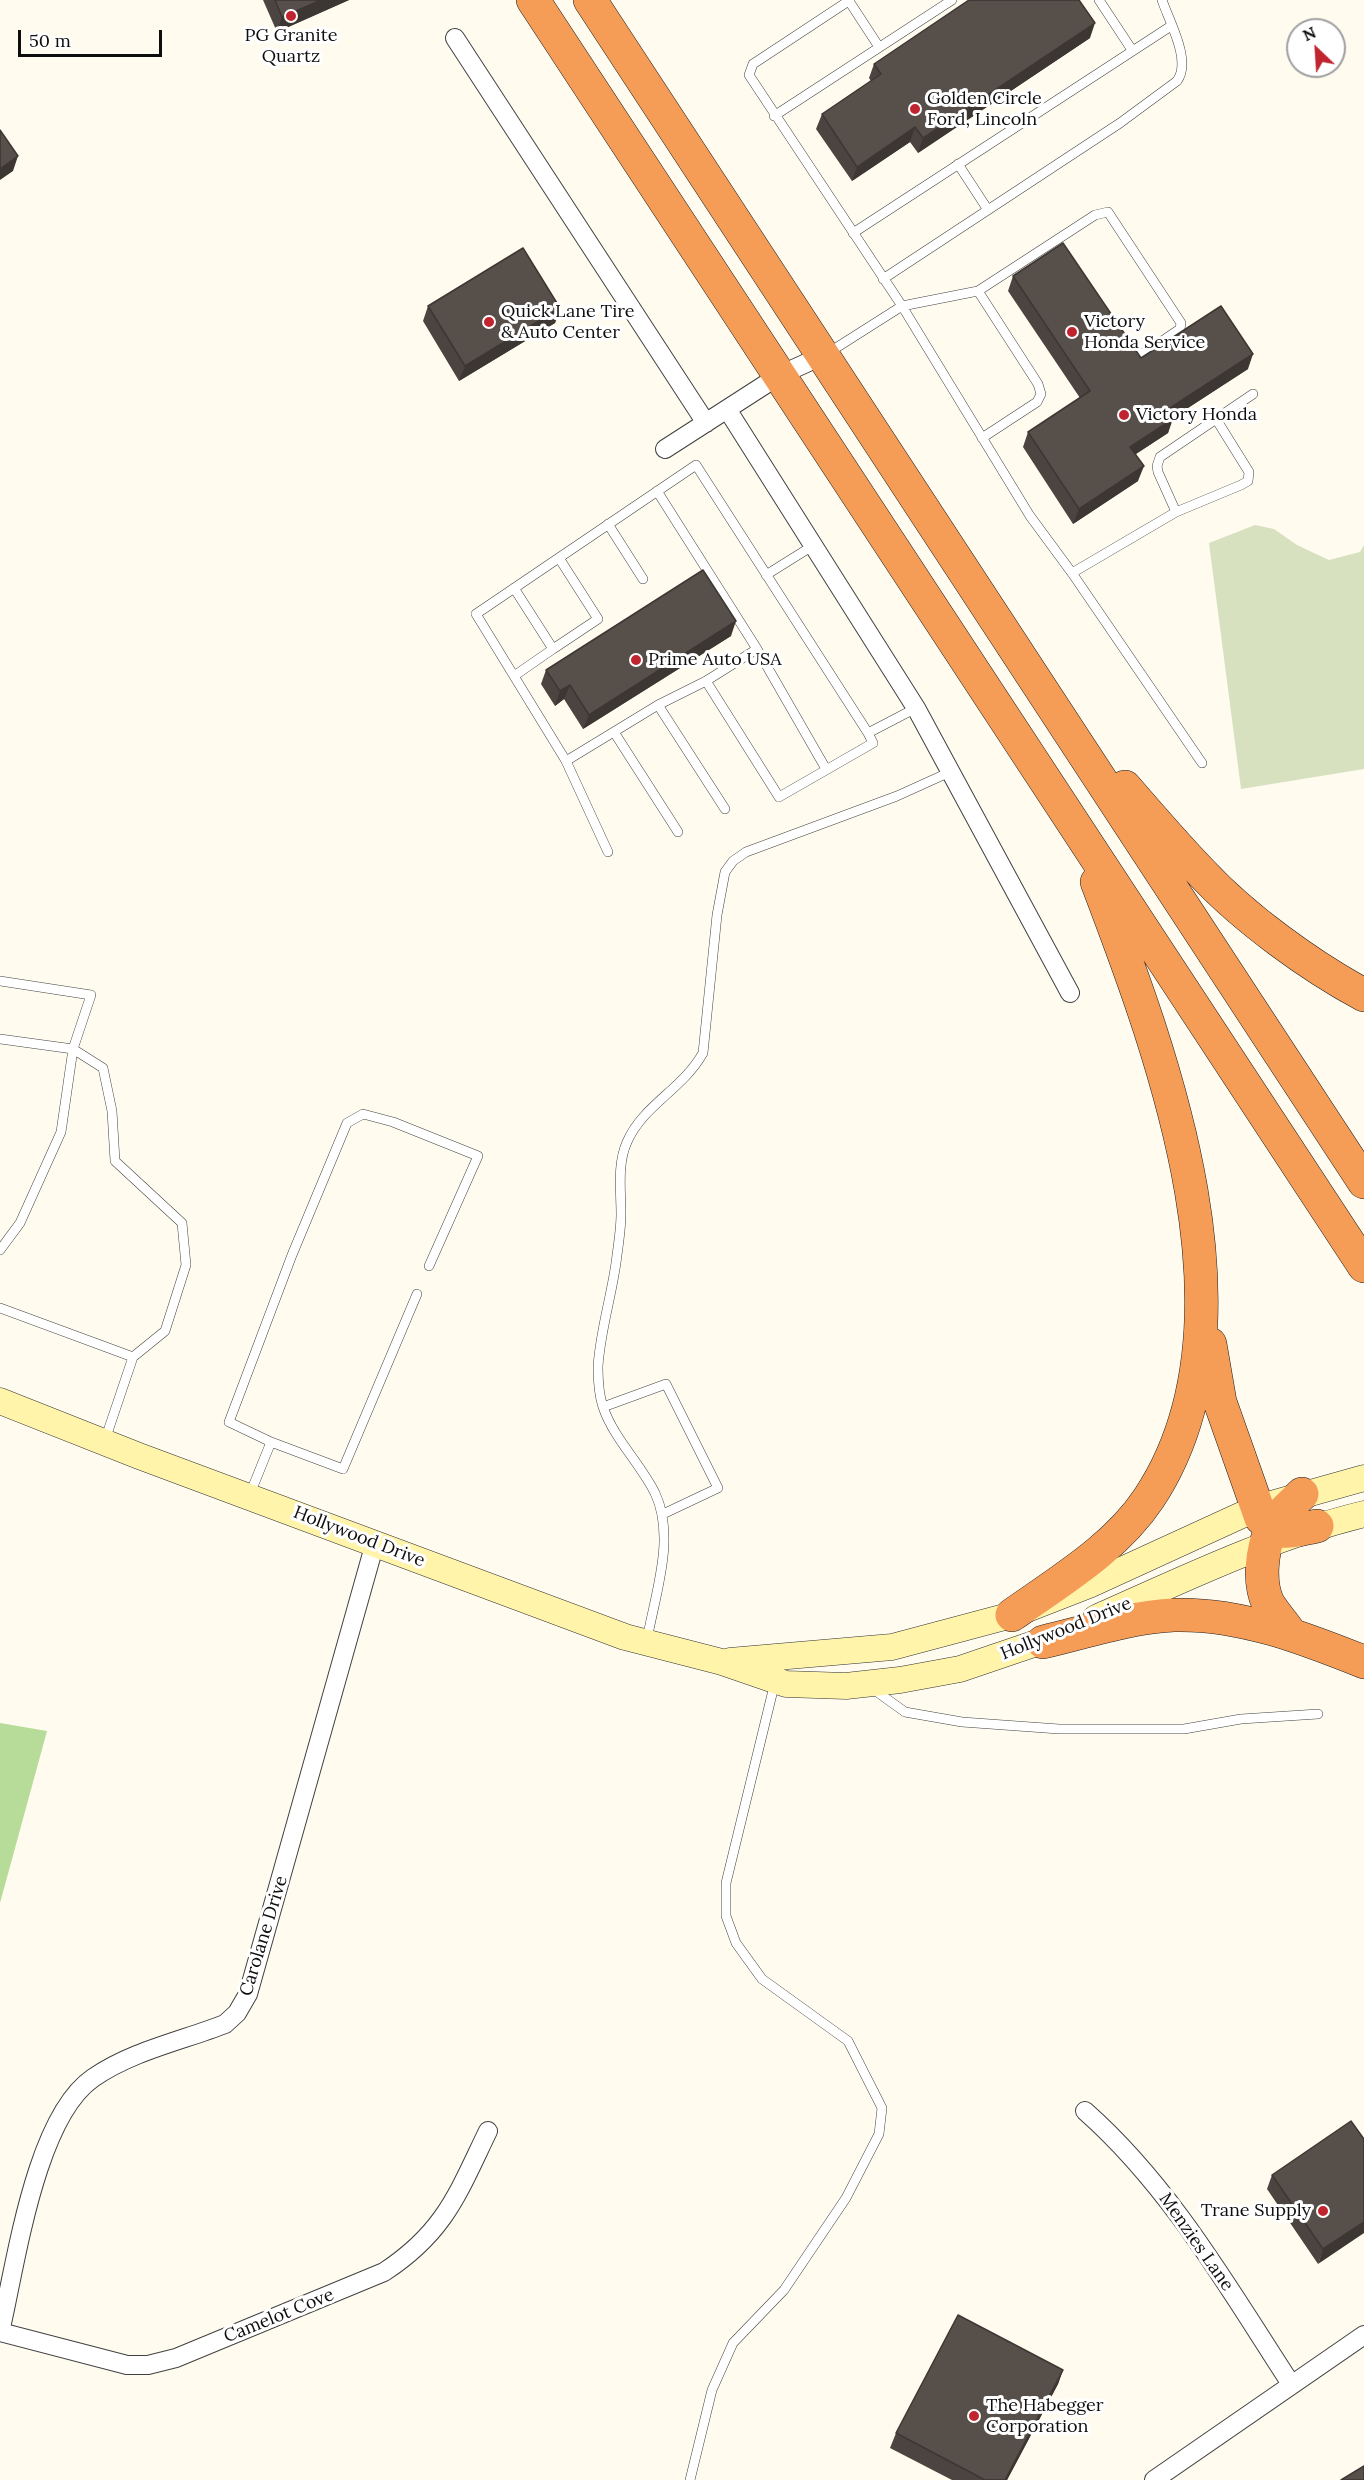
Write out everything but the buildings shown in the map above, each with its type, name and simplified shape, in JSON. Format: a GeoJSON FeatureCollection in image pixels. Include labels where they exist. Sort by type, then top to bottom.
{"type":"FeatureCollection","features":[{"type":"Feature","properties":{"kind":"highway"},"geometry":{"type":"LineString","coordinates":[[533,0],[1364,1266]]}},
{"type":"Feature","properties":{"kind":"highway"},"geometry":{"type":"LineString","coordinates":[[590,0],[1364,1182]]}},
{"type":"Feature","properties":{"kind":"highway"},"geometry":{"type":"LineString","coordinates":[[1052,705],[1204,875],[1279,940],[1337,981],[1364,995]]}},
{"type":"Feature","properties":{"kind":"highway"},"geometry":{"type":"LineString","coordinates":[[1074,824],[1139,994],[1168,1093],[1196,1227],[1203,1304],[1220,1402],[1265,1527],[1262,1566],[1263,1585],[1268,1603],[1290,1633]]}},
{"type":"Feature","properties":{"kind":"highway"},"geometry":{"type":"LineString","coordinates":[[1012,1615],[1092,1558],[1124,1529],[1148,1500],[1172,1460],[1185,1423],[1195,1385],[1203,1304]]}},
{"type":"Feature","properties":{"kind":"highway"},"geometry":{"type":"LineString","coordinates":[[1265,1527],[1302,1494]]}},
{"type":"Feature","properties":{"kind":"highway"},"geometry":{"type":"LineString","coordinates":[[1265,1527],[1283,1532],[1317,1526]]}},
{"type":"Feature","properties":{"kind":"highway"},"geometry":{"type":"LineString","coordinates":[[1043,1642],[1172,1615],[1208,1616],[1290,1633],[1364,1662]]}},
{"type":"Feature","properties":{"kind":"main road","name":"Hollywood Drive"},"geometry":{"type":"LineString","coordinates":[[0,1401],[249,1497],[625,1637],[722,1662],[775,1680],[806,1684],[866,1684],[960,1669],[1043,1642],[1265,1527]]}},
{"type":"Feature","properties":{"kind":"main road"},"geometry":{"type":"LineString","coordinates":[[1302,1494],[1364,1478]]}},
{"type":"Feature","properties":{"kind":"main road"},"geometry":{"type":"LineString","coordinates":[[1317,1526],[1364,1514]]}},
{"type":"Feature","properties":{"kind":"main road","name":"Hollywood Drive"},"geometry":{"type":"LineString","coordinates":[[722,1662],[892,1647],[1012,1615],[1089,1585],[1265,1527]]}},
{"type":"Feature","properties":{"kind":"street"},"geometry":{"type":"LineString","coordinates":[[455,38],[706,423]]}},
{"type":"Feature","properties":{"kind":"street"},"geometry":{"type":"LineString","coordinates":[[665,449],[780,375],[824,356]]}},
{"type":"Feature","properties":{"kind":"street"},"geometry":{"type":"LineString","coordinates":[[727,409],[916,708],[1070,993]]}},
{"type":"Feature","properties":{"kind":"street","name":"Carolane Drive"},"geometry":{"type":"LineString","coordinates":[[0,2332],[39,2164],[52,2129],[72,2099],[92,2079],[121,2062],[225,2024],[237,2013],[248,1994],[375,1543]]}},
{"type":"Feature","properties":{"kind":"street","name":"Menzies Lane"},"geometry":{"type":"LineString","coordinates":[[1085,2111],[1116,2138],[1149,2174],[1291,2384]]}},
{"type":"Feature","properties":{"kind":"street","name":"Camelot Cove"},"geometry":{"type":"LineString","coordinates":[[0,2332],[127,2365],[148,2366],[176,2358],[384,2272],[410,2255],[450,2210],[489,2131]]}},
{"type":"Feature","properties":{"kind":"street"},"geometry":{"type":"LineString","coordinates":[[1154,2480],[1364,2335]]}},
{"type":"Feature","properties":{"kind":"lane"},"geometry":{"type":"LineString","coordinates":[[774,116],[952,0]]}},
{"type":"Feature","properties":{"kind":"lane"},"geometry":{"type":"LineString","coordinates":[[1099,0],[1132,50]]}},
{"type":"Feature","properties":{"kind":"lane"},"geometry":{"type":"LineString","coordinates":[[884,279],[1120,123],[1177,81],[1182,74],[1182,57],[1162,0]]}},
{"type":"Feature","properties":{"kind":"lane"},"geometry":{"type":"LineString","coordinates":[[879,47],[850,1],[753,64],[750,70],[752,82],[902,306],[1030,516],[1202,762]]}},
{"type":"Feature","properties":{"kind":"lane"},"geometry":{"type":"LineString","coordinates":[[853,233],[1171,26]]}},
{"type":"Feature","properties":{"kind":"lane"},"geometry":{"type":"LineString","coordinates":[[958,164],[988,210]]}},
{"type":"Feature","properties":{"kind":"lane"},"geometry":{"type":"LineString","coordinates":[[824,356],[902,306],[978,291],[1095,215],[1108,212],[1181,323],[1180,329],[1139,354],[1122,332]]}},
{"type":"Feature","properties":{"kind":"lane"},"geometry":{"type":"LineString","coordinates":[[1059,238],[1065,248]]}},
{"type":"Feature","properties":{"kind":"lane"},"geometry":{"type":"LineString","coordinates":[[978,291],[1038,384],[1041,394],[1037,402],[982,438]]}},
{"type":"Feature","properties":{"kind":"lane"},"geometry":{"type":"LineString","coordinates":[[1176,512],[1158,472],[1158,460],[1252,394]]}},
{"type":"Feature","properties":{"kind":"lane"},"geometry":{"type":"LineString","coordinates":[[1072,573],[1176,512],[1242,486],[1248,481],[1249,472],[1216,419]]}},
{"type":"Feature","properties":{"kind":"lane"},"geometry":{"type":"LineString","coordinates":[[608,852],[566,761],[476,614],[696,465],[873,743],[779,797],[706,681]]}},
{"type":"Feature","properties":{"kind":"lane"},"geometry":{"type":"LineString","coordinates":[[657,491],[757,649],[826,769]]}},
{"type":"Feature","properties":{"kind":"lane"},"geometry":{"type":"LineString","coordinates":[[608,524],[643,579]]}},
{"type":"Feature","properties":{"kind":"lane"},"geometry":{"type":"LineString","coordinates":[[766,575],[814,545]]}},
{"type":"Feature","properties":{"kind":"lane"},"geometry":{"type":"LineString","coordinates":[[514,676],[598,619],[559,558]]}},
{"type":"Feature","properties":{"kind":"lane"},"geometry":{"type":"LineString","coordinates":[[514,588],[554,649]]}},
{"type":"Feature","properties":{"kind":"lane"},"geometry":{"type":"LineString","coordinates":[[566,761],[658,705],[706,681],[757,649]]}},
{"type":"Feature","properties":{"kind":"lane"},"geometry":{"type":"LineString","coordinates":[[658,705],[725,809]]}},
{"type":"Feature","properties":{"kind":"lane"},"geometry":{"type":"LineString","coordinates":[[868,733],[916,708]]}},
{"type":"Feature","properties":{"kind":"lane"},"geometry":{"type":"LineString","coordinates":[[614,732],[678,832]]}},
{"type":"Feature","properties":{"kind":"lane"},"geometry":{"type":"LineString","coordinates":[[646,1642],[665,1538],[663,1514],[654,1492],[611,1426],[603,1407],[598,1365],[617,1257],[621,1215],[620,1182],[626,1145],[647,1112],[693,1071],[703,1053],[717,915],[724,872],[733,861],[746,852],[897,796],[950,772]]}},
{"type":"Feature","properties":{"kind":"lane"},"geometry":{"type":"LineString","coordinates":[[0,981],[91,995],[73,1049],[61,1132],[20,1223],[5,1236],[0,1250]]}},
{"type":"Feature","properties":{"kind":"lane"},"geometry":{"type":"LineString","coordinates":[[0,1039],[73,1049],[104,1068],[112,1111],[115,1161],[182,1223],[186,1265],[165,1331],[133,1357],[105,1442]]}},
{"type":"Feature","properties":{"kind":"lane"},"geometry":{"type":"LineString","coordinates":[[417,1294],[343,1469],[271,1442],[229,1422],[292,1255],[347,1123],[363,1114],[393,1122],[478,1156],[429,1266]]}},
{"type":"Feature","properties":{"kind":"lane"},"geometry":{"type":"LineString","coordinates":[[0,1308],[133,1357]]}},
{"type":"Feature","properties":{"kind":"lane"},"geometry":{"type":"LineString","coordinates":[[603,1407],[666,1384],[718,1488],[663,1514]]}},
{"type":"Feature","properties":{"kind":"lane"},"geometry":{"type":"LineString","coordinates":[[249,1497],[271,1442]]}},
{"type":"Feature","properties":{"kind":"lane"},"geometry":{"type":"LineString","coordinates":[[690,2480],[712,2390],[733,2343],[784,2290],[846,2198],[879,2134],[882,2108],[848,2041],[762,1979],[736,1943],[726,1916],[726,1882],[775,1680]]}},
{"type":"Feature","properties":{"kind":"lane"},"geometry":{"type":"LineString","coordinates":[[866,1684],[905,1712],[962,1722],[1059,1729],[1184,1729],[1241,1719],[1318,1714]]}},
{"type":"Feature","properties":{"kind":"green space"},"geometry":{"type":"Polygon","coordinates":[[[1255,525],[1274,529],[1297,545],[1329,560],[1360,552],[1364,545],[1364,769],[1241,789],[1209,543],[1255,525]]]}},
{"type":"Feature","properties":{"kind":"green space"},"geometry":{"type":"Polygon","coordinates":[[[0,1723],[47,1731],[0,1903],[0,1723]]]}},
{"type":"Feature","properties":{"kind":"place","name":"PG Granite Quartz"},"geometry":{"type":"Point","coordinates":[291,16]}},
{"type":"Feature","properties":{"kind":"place","name":"Golden Circle Ford, Lincoln"},"geometry":{"type":"Point","coordinates":[915,109]}},
{"type":"Feature","properties":{"kind":"place","name":"Quick Lane Tire & Auto Center"},"geometry":{"type":"Point","coordinates":[489,322]}},
{"type":"Feature","properties":{"kind":"place","name":"Victory Honda Service"},"geometry":{"type":"Point","coordinates":[1072,332]}},
{"type":"Feature","properties":{"kind":"place","name":"Victory Honda"},"geometry":{"type":"Point","coordinates":[1124,415]}},
{"type":"Feature","properties":{"kind":"place","name":"Prime Auto USA"},"geometry":{"type":"Point","coordinates":[636,660]}},
{"type":"Feature","properties":{"kind":"place","name":"Trane Supply"},"geometry":{"type":"Point","coordinates":[1323,2211]}},
{"type":"Feature","properties":{"kind":"place","name":"The Habegger Corporation"},"geometry":{"type":"Point","coordinates":[974,2416]}}]}
